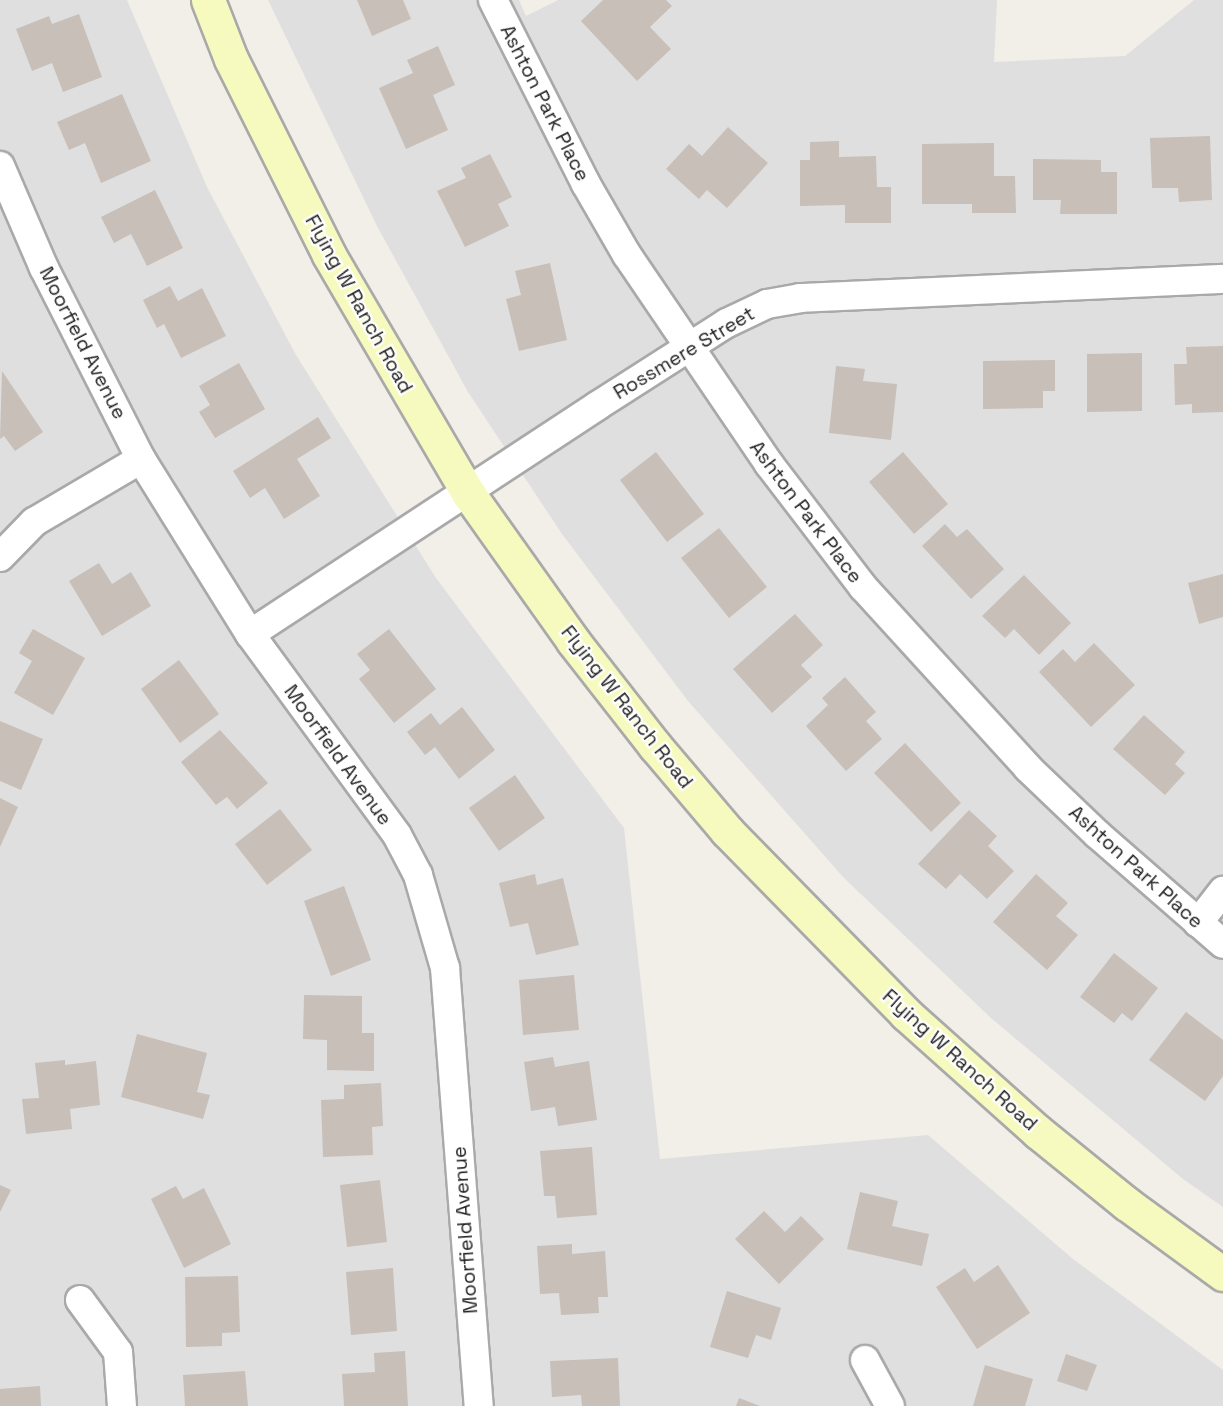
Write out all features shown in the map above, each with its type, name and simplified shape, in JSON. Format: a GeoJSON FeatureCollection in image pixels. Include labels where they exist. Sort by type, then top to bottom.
{"type":"FeatureCollection","features":[{"type":"Feature","properties":{"kind":"street","name":"Flying W Ranch Road"},"geometry":{"type":"LineString","coordinates":[[208,0],[231,59],[329,255],[468,493],[573,640],[648,737],[768,873],[906,1014],[1038,1132],[1127,1204],[1223,1274]]}},
{"type":"Feature","properties":{"kind":"street","name":"Ashton Park Place"},"geometry":{"type":"LineString","coordinates":[[493,0],[586,184],[687,349],[862,587],[952,688],[1097,834],[1223,944]]}},
{"type":"Feature","properties":{"kind":"street","name":"Moorfield Avenue"},"geometry":{"type":"LineString","coordinates":[[0,166],[44,268],[141,459],[250,634],[397,835],[430,908],[445,968],[479,1406]]}},
{"type":"Feature","properties":{"kind":"street","name":"Rossmere Street"},"geometry":{"type":"LineString","coordinates":[[250,634],[687,349],[767,304],[800,298],[1223,279]]}},
{"type":"Feature","properties":{"kind":"street"},"geometry":{"type":"LineString","coordinates":[[0,557],[34,522],[141,459]]}},
{"type":"Feature","properties":{"kind":"street"},"geometry":{"type":"LineString","coordinates":[[1198,923],[1223,891]]}},
{"type":"Feature","properties":{"kind":"street"},"geometry":{"type":"LineString","coordinates":[[80,1300],[118,1352],[122,1406]]}},
{"type":"Feature","properties":{"kind":"street"},"geometry":{"type":"LineString","coordinates":[[865,1360],[890,1406]]}},
{"type":"Feature","properties":{"kind":"shaded area"},"geometry":{"type":"Polygon","coordinates":[[[0,0],[127,0],[207,187],[296,355],[436,578],[624,828],[660,1159],[928,1135],[1073,1259],[1223,1370],[1223,1406],[0,1406],[0,0]]]}},
{"type":"Feature","properties":{"kind":"shaded area"},"geometry":{"type":"Polygon","coordinates":[[[268,0],[519,0],[526,16],[558,0],[997,0],[994,62],[1125,56],[1194,0],[1223,0],[1223,1207],[1183,1179],[991,1018],[844,878],[688,701],[562,534],[468,392],[377,226],[268,0]]]}},
{"type":"Feature","properties":{"kind":"building"},"geometry":{"type":"Polygon","coordinates":[[[357,0],[403,0],[411,19],[372,36],[357,0]]]}},
{"type":"Feature","properties":{"kind":"building"},"geometry":{"type":"Polygon","coordinates":[[[603,0],[666,0],[672,6],[650,27],[671,49],[637,81],[581,21],[603,0]]]}},
{"type":"Feature","properties":{"kind":"building"},"geometry":{"type":"Polygon","coordinates":[[[79,14],[102,77],[63,92],[52,63],[32,71],[16,29],[49,16],[52,24],[79,14]]]}},
{"type":"Feature","properties":{"kind":"building"},"geometry":{"type":"Polygon","coordinates":[[[438,46],[455,85],[433,95],[448,130],[406,149],[379,88],[413,73],[407,60],[438,46]]]}},
{"type":"Feature","properties":{"kind":"building"},"geometry":{"type":"Polygon","coordinates":[[[122,94],[151,161],[101,183],[85,143],[69,150],[57,122],[122,94]]]}},
{"type":"Feature","properties":{"kind":"building"},"geometry":{"type":"Polygon","coordinates":[[[728,127],[768,163],[727,208],[707,190],[699,199],[666,169],[689,144],[702,156],[728,127]]]}},
{"type":"Feature","properties":{"kind":"building"},"geometry":{"type":"Polygon","coordinates":[[[1210,136],[1212,200],[1179,202],[1178,188],[1152,188],[1150,138],[1210,136]]]}},
{"type":"Feature","properties":{"kind":"building"},"geometry":{"type":"Polygon","coordinates":[[[839,141],[839,157],[876,156],[877,187],[891,187],[891,223],[845,223],[845,205],[800,206],[800,160],[810,160],[810,142],[839,141]]]}},
{"type":"Feature","properties":{"kind":"building"},"geometry":{"type":"Polygon","coordinates":[[[994,143],[994,176],[1015,176],[1016,213],[972,213],[972,204],[922,204],[922,144],[994,143]]]}},
{"type":"Feature","properties":{"kind":"building"},"geometry":{"type":"Polygon","coordinates":[[[490,154],[512,197],[498,204],[509,226],[465,247],[437,191],[466,178],[461,168],[490,154]]]}},
{"type":"Feature","properties":{"kind":"building"},"geometry":{"type":"Polygon","coordinates":[[[1033,159],[1101,160],[1101,172],[1117,172],[1117,214],[1060,214],[1061,200],[1033,200],[1033,159]]]}},
{"type":"Feature","properties":{"kind":"building"},"geometry":{"type":"Polygon","coordinates":[[[155,190],[183,248],[147,266],[131,234],[114,243],[101,217],[155,190]]]}},
{"type":"Feature","properties":{"kind":"building"},"geometry":{"type":"Polygon","coordinates":[[[550,263],[567,340],[519,351],[506,299],[521,295],[515,271],[550,263]]]}},
{"type":"Feature","properties":{"kind":"building"},"geometry":{"type":"Polygon","coordinates":[[[170,286],[178,301],[202,288],[226,336],[181,358],[164,324],[157,328],[143,300],[170,286]]]}},
{"type":"Feature","properties":{"kind":"building"},"geometry":{"type":"Polygon","coordinates":[[[1223,346],[1223,412],[1192,413],[1192,404],[1175,405],[1174,364],[1187,364],[1186,347],[1223,346]]]}},
{"type":"Feature","properties":{"kind":"building"},"geometry":{"type":"Polygon","coordinates":[[[1142,353],[1142,411],[1087,412],[1087,354],[1142,353]]]}},
{"type":"Feature","properties":{"kind":"building"},"geometry":{"type":"Polygon","coordinates":[[[1055,360],[1055,391],[1043,391],[1043,408],[983,409],[983,361],[1055,360]]]}},
{"type":"Feature","properties":{"kind":"building"},"geometry":{"type":"Polygon","coordinates":[[[239,363],[265,409],[215,438],[199,412],[210,405],[199,386],[239,363]]]}},
{"type":"Feature","properties":{"kind":"building"},"geometry":{"type":"Polygon","coordinates":[[[836,366],[865,369],[863,381],[897,384],[891,440],[829,433],[836,366]]]}},
{"type":"Feature","properties":{"kind":"building"},"geometry":{"type":"Polygon","coordinates":[[[2,371],[43,432],[15,451],[4,436],[0,439],[2,371]]]}},
{"type":"Feature","properties":{"kind":"building"},"geometry":{"type":"Polygon","coordinates":[[[318,417],[331,438],[297,459],[320,496],[284,519],[265,488],[250,498],[233,471],[318,417]]]}},
{"type":"Feature","properties":{"kind":"building"},"geometry":{"type":"Polygon","coordinates":[[[656,452],[704,514],[667,542],[620,480],[656,452]]]}},
{"type":"Feature","properties":{"kind":"building"},"geometry":{"type":"Polygon","coordinates":[[[903,452],[948,504],[914,534],[869,482],[903,452]]]}},
{"type":"Feature","properties":{"kind":"building"},"geometry":{"type":"Polygon","coordinates":[[[945,524],[957,537],[967,529],[1004,569],[971,599],[922,546],[945,524]]]}},
{"type":"Feature","properties":{"kind":"building"},"geometry":{"type":"Polygon","coordinates":[[[719,528],[767,587],[729,618],[681,558],[719,528]]]}},
{"type":"Feature","properties":{"kind":"building"},"geometry":{"type":"Polygon","coordinates":[[[99,563],[112,584],[131,572],[151,606],[102,636],[69,581],[99,563]]]}},
{"type":"Feature","properties":{"kind":"building"},"geometry":{"type":"Polygon","coordinates":[[[1223,574],[1223,617],[1199,624],[1188,583],[1223,574]]]}},
{"type":"Feature","properties":{"kind":"building"},"geometry":{"type":"Polygon","coordinates":[[[1024,575],[1071,623],[1039,655],[1014,629],[1005,638],[982,616],[1024,575]]]}},
{"type":"Feature","properties":{"kind":"building"},"geometry":{"type":"Polygon","coordinates":[[[795,614],[823,645],[801,665],[812,677],[772,713],[733,669],[795,614]]]}},
{"type":"Feature","properties":{"kind":"building"},"geometry":{"type":"Polygon","coordinates":[[[33,629],[85,658],[53,715],[14,693],[32,661],[19,653],[33,629]]]}},
{"type":"Feature","properties":{"kind":"building"},"geometry":{"type":"Polygon","coordinates":[[[389,629],[436,689],[394,723],[359,679],[370,670],[357,654],[389,629]]]}},
{"type":"Feature","properties":{"kind":"building"},"geometry":{"type":"Polygon","coordinates":[[[1094,643],[1135,685],[1091,727],[1039,672],[1063,649],[1075,662],[1094,643]]]}},
{"type":"Feature","properties":{"kind":"building"},"geometry":{"type":"Polygon","coordinates":[[[179,660],[219,714],[180,743],[141,689],[179,660]]]}},
{"type":"Feature","properties":{"kind":"building"},"geometry":{"type":"Polygon","coordinates":[[[845,677],[876,712],[866,721],[882,739],[846,771],[806,726],[828,705],[822,698],[845,677]]]}},
{"type":"Feature","properties":{"kind":"building"},"geometry":{"type":"Polygon","coordinates":[[[462,707],[495,750],[459,779],[435,747],[425,755],[407,732],[431,713],[440,725],[462,707]]]}},
{"type":"Feature","properties":{"kind":"building"},"geometry":{"type":"Polygon","coordinates":[[[1144,715],[1185,752],[1175,764],[1185,773],[1165,795],[1113,749],[1144,715]]]}},
{"type":"Feature","properties":{"kind":"building"},"geometry":{"type":"Polygon","coordinates":[[[0,721],[43,739],[21,790],[0,781],[0,721]]]}},
{"type":"Feature","properties":{"kind":"building"},"geometry":{"type":"Polygon","coordinates":[[[220,730],[268,783],[237,809],[227,797],[216,805],[181,762],[220,730]]]}},
{"type":"Feature","properties":{"kind":"building"},"geometry":{"type":"Polygon","coordinates":[[[905,743],[961,803],[931,832],[874,773],[905,743]]]}},
{"type":"Feature","properties":{"kind":"building"},"geometry":{"type":"Polygon","coordinates":[[[515,775],[545,818],[499,851],[469,808],[515,775]]]}},
{"type":"Feature","properties":{"kind":"building"},"geometry":{"type":"Polygon","coordinates":[[[0,798],[18,807],[0,847],[0,798]]]}},
{"type":"Feature","properties":{"kind":"building"},"geometry":{"type":"Polygon","coordinates":[[[280,809],[312,850],[267,885],[235,844],[280,809]]]}},
{"type":"Feature","properties":{"kind":"building"},"geometry":{"type":"Polygon","coordinates":[[[969,810],[997,836],[988,846],[1014,871],[987,899],[960,874],[946,889],[918,864],[969,810]]]}},
{"type":"Feature","properties":{"kind":"building"},"geometry":{"type":"Polygon","coordinates":[[[535,874],[537,885],[563,878],[579,945],[536,955],[528,923],[510,927],[499,883],[535,874]]]}},
{"type":"Feature","properties":{"kind":"building"},"geometry":{"type":"Polygon","coordinates":[[[1036,874],[1068,903],[1056,916],[1078,935],[1047,970],[993,922],[1036,874]]]}},
{"type":"Feature","properties":{"kind":"building"},"geometry":{"type":"Polygon","coordinates":[[[344,886],[371,960],[331,976],[304,901],[344,886]]]}},
{"type":"Feature","properties":{"kind":"building"},"geometry":{"type":"Polygon","coordinates":[[[1114,953],[1158,988],[1132,1021],[1122,1013],[1114,1023],[1080,997],[1114,953]]]}},
{"type":"Feature","properties":{"kind":"building"},"geometry":{"type":"Polygon","coordinates":[[[574,975],[579,1030],[523,1035],[519,980],[574,975]]]}},
{"type":"Feature","properties":{"kind":"building"},"geometry":{"type":"Polygon","coordinates":[[[304,995],[362,996],[362,1033],[374,1033],[374,1071],[327,1070],[327,1040],[303,1039],[304,995]]]}},
{"type":"Feature","properties":{"kind":"building"},"geometry":{"type":"Polygon","coordinates":[[[1186,1012],[1223,1040],[1223,1076],[1205,1101],[1149,1060],[1186,1012]]]}},
{"type":"Feature","properties":{"kind":"building"},"geometry":{"type":"Polygon","coordinates":[[[137,1034],[207,1053],[197,1092],[210,1095],[203,1119],[121,1097],[137,1034]]]}},
{"type":"Feature","properties":{"kind":"building"},"geometry":{"type":"Polygon","coordinates":[[[553,1057],[555,1067],[589,1061],[597,1120],[558,1126],[555,1107],[531,1111],[524,1062],[553,1057]]]}},
{"type":"Feature","properties":{"kind":"building"},"geometry":{"type":"Polygon","coordinates":[[[65,1060],[65,1065],[96,1061],[100,1105],[70,1109],[72,1129],[26,1134],[22,1099],[39,1098],[35,1063],[65,1060]]]}},
{"type":"Feature","properties":{"kind":"building"},"geometry":{"type":"Polygon","coordinates":[[[381,1083],[383,1126],[372,1127],[373,1155],[323,1157],[321,1100],[344,1099],[344,1085],[381,1083]]]}},
{"type":"Feature","properties":{"kind":"building"},"geometry":{"type":"Polygon","coordinates":[[[592,1147],[597,1215],[557,1218],[555,1196],[544,1196],[540,1151],[592,1147]]]}},
{"type":"Feature","properties":{"kind":"building"},"geometry":{"type":"Polygon","coordinates":[[[380,1180],[387,1242],[347,1247],[340,1185],[380,1180]]]}},
{"type":"Feature","properties":{"kind":"building"},"geometry":{"type":"Polygon","coordinates":[[[0,1185],[11,1190],[0,1212],[0,1185]]]}},
{"type":"Feature","properties":{"kind":"building"},"geometry":{"type":"Polygon","coordinates":[[[176,1186],[183,1199],[204,1188],[231,1244],[184,1268],[151,1199],[176,1186]]]}},
{"type":"Feature","properties":{"kind":"building"},"geometry":{"type":"Polygon","coordinates":[[[860,1192],[898,1201],[892,1226],[929,1234],[922,1266],[847,1249],[860,1192]]]}},
{"type":"Feature","properties":{"kind":"building"},"geometry":{"type":"Polygon","coordinates":[[[764,1211],[785,1232],[801,1216],[824,1239],[779,1284],[735,1239],[764,1211]]]}},
{"type":"Feature","properties":{"kind":"building"},"geometry":{"type":"Polygon","coordinates":[[[572,1244],[572,1254],[605,1251],[608,1297],[598,1297],[599,1313],[561,1315],[559,1293],[540,1294],[537,1246],[572,1244]]]}},
{"type":"Feature","properties":{"kind":"building"},"geometry":{"type":"Polygon","coordinates":[[[998,1265],[1030,1313],[977,1349],[936,1287],[965,1268],[974,1282],[998,1265]]]}},
{"type":"Feature","properties":{"kind":"building"},"geometry":{"type":"Polygon","coordinates":[[[393,1268],[397,1331],[351,1335],[346,1272],[393,1268]]]}},
{"type":"Feature","properties":{"kind":"building"},"geometry":{"type":"Polygon","coordinates":[[[238,1276],[240,1332],[222,1333],[222,1346],[186,1347],[185,1277],[238,1276]]]}},
{"type":"Feature","properties":{"kind":"building"},"geometry":{"type":"Polygon","coordinates":[[[727,1291],[781,1308],[771,1340],[756,1335],[748,1358],[710,1347],[727,1291]]]}},
{"type":"Feature","properties":{"kind":"building"},"geometry":{"type":"Polygon","coordinates":[[[405,1351],[408,1406],[344,1406],[342,1374],[375,1372],[374,1353],[405,1351]]]}},
{"type":"Feature","properties":{"kind":"building"},"geometry":{"type":"Polygon","coordinates":[[[1066,1354],[1097,1365],[1087,1391],[1057,1381],[1066,1354]]]}},
{"type":"Feature","properties":{"kind":"building"},"geometry":{"type":"Polygon","coordinates":[[[618,1358],[620,1406],[582,1406],[581,1395],[552,1397],[550,1361],[618,1358]]]}},
{"type":"Feature","properties":{"kind":"building"},"geometry":{"type":"Polygon","coordinates":[[[985,1365],[1033,1379],[1025,1406],[973,1406],[985,1365]]]}},
{"type":"Feature","properties":{"kind":"building"},"geometry":{"type":"Polygon","coordinates":[[[245,1371],[248,1406],[185,1406],[183,1375],[245,1371]]]}},
{"type":"Feature","properties":{"kind":"building"},"geometry":{"type":"Polygon","coordinates":[[[40,1386],[41,1406],[0,1406],[0,1389],[40,1386]]]}},
{"type":"Feature","properties":{"kind":"building"},"geometry":{"type":"Polygon","coordinates":[[[739,1398],[760,1406],[736,1406],[739,1398]]]}}]}
